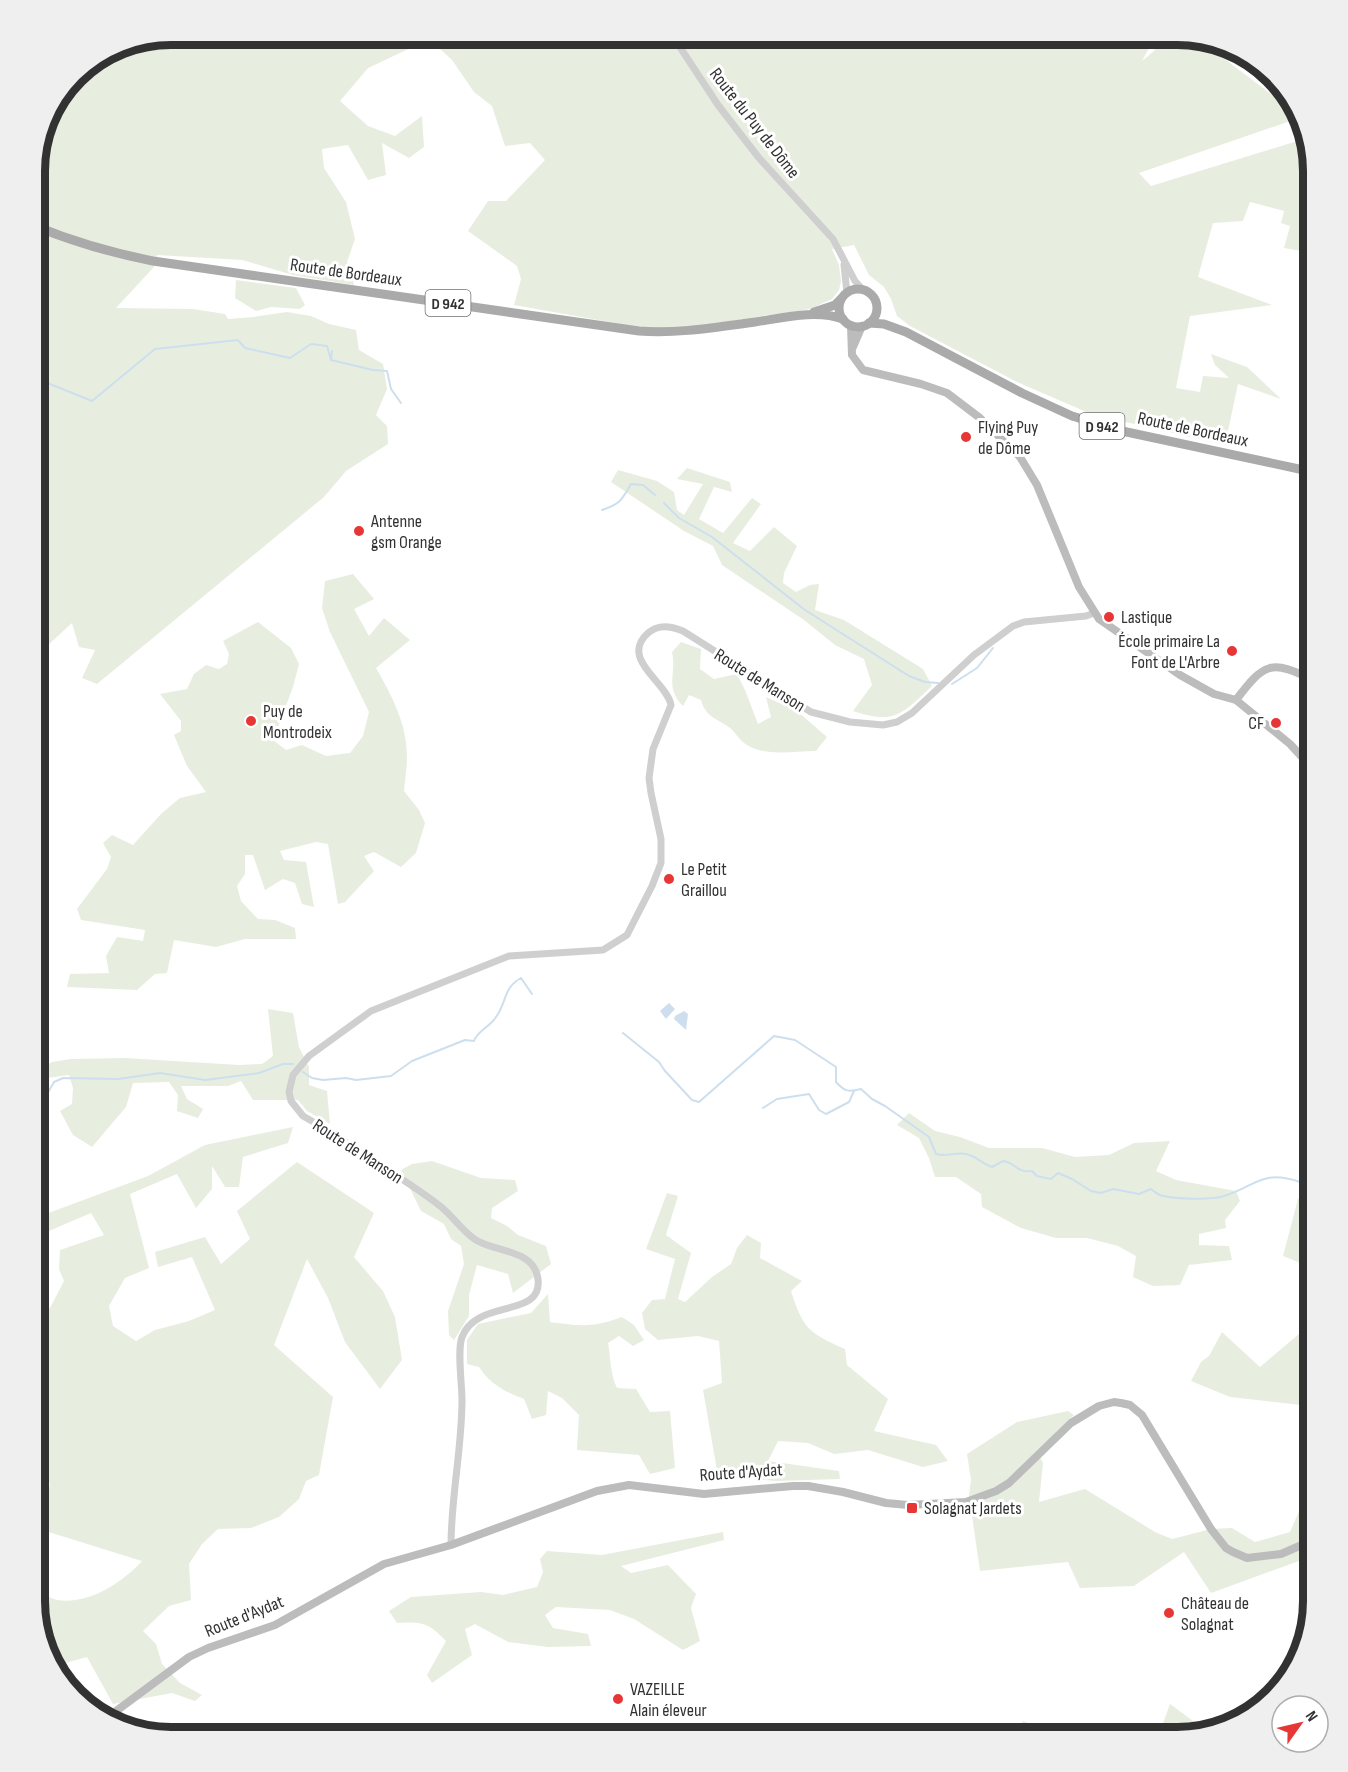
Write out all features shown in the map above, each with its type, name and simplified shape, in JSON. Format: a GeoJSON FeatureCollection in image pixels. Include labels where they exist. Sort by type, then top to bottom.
{"type":"FeatureCollection","features":[{"type":"Feature","properties":{"kind":"main road","name":"Route de Bordeaux"},"geometry":{"type":"LineString","coordinates":[[45,230],[113,254],[153,261],[639,331],[694,331],[800,316],[833,315],[847,322]]}},
{"type":"Feature","properties":{"kind":"main road"},"geometry":{"type":"LineString","coordinates":[[851,350],[865,325],[876,314],[877,306],[872,295],[857,289],[844,296],[840,313],[847,322],[851,350],[856,363],[863,370],[938,389],[980,417],[1015,451],[1037,485],[1078,587],[1094,613],[1103,622],[1180,675],[1214,694],[1236,700],[1284,739],[1303,758]]}},
{"type":"Feature","properties":{"kind":"main road","name":"Route de Bordeaux"},"geometry":{"type":"LineString","coordinates":[[800,316],[835,305],[844,296]]}},
{"type":"Feature","properties":{"kind":"main road","name":"Route de Bordeaux"},"geometry":{"type":"LineString","coordinates":[[877,306],[887,319],[906,332],[1022,393],[1083,420],[1122,431],[1303,470]]}},
{"type":"Feature","properties":{"kind":"main road"},"geometry":{"type":"LineString","coordinates":[[847,322],[865,325]]}},
{"type":"Feature","properties":{"kind":"main road","name":"Route de Bordeaux"},"geometry":{"type":"LineString","coordinates":[[865,325],[877,322],[906,332]]}},
{"type":"Feature","properties":{"kind":"main road"},"geometry":{"type":"LineString","coordinates":[[1236,700],[1262,671],[1269,667],[1282,667],[1303,676]]}},
{"type":"Feature","properties":{"kind":"main road","name":"Route d'Aydat"},"geometry":{"type":"LineString","coordinates":[[114,1713],[189,1657],[208,1648],[275,1625],[384,1564],[451,1545],[597,1491],[629,1485],[704,1494],[808,1486],[886,1503],[908,1505],[966,1502],[996,1491],[1009,1483],[1071,1423],[1099,1406],[1114,1402],[1130,1405],[1142,1415],[1211,1529],[1226,1548],[1246,1558],[1281,1554],[1303,1545]]}},
{"type":"Feature","properties":{"kind":"street","name":"Route du Puy de Dôme"},"geometry":{"type":"LineString","coordinates":[[678,45],[707,89],[775,178],[833,239],[855,281],[863,290]]}},
{"type":"Feature","properties":{"kind":"street"},"geometry":{"type":"LineString","coordinates":[[842,254],[846,273],[844,296]]}},
{"type":"Feature","properties":{"kind":"street","name":"Route de Manson"},"geometry":{"type":"LineString","coordinates":[[451,1545],[462,1401],[460,1344],[462,1335],[475,1319],[499,1310],[519,1306],[531,1299],[536,1291],[538,1280],[535,1271],[530,1262],[522,1256],[494,1248],[470,1236],[453,1217],[428,1197],[303,1116],[291,1101],[290,1083],[293,1075],[309,1056],[371,1011],[509,956],[597,951],[614,945],[630,932],[662,861],[649,778],[653,749],[671,705],[670,697],[665,690],[647,672],[640,660],[639,652],[645,636],[658,627],[673,627],[683,631],[811,712],[850,722],[883,725],[897,722],[912,713],[974,655],[1013,626],[1024,622],[1086,616],[1094,613]]}},
{"type":"Feature","properties":{"kind":"shaded area"},"geometry":{"type":"Polygon","coordinates":[[[163,45],[417,45],[368,68],[340,101],[368,126],[395,136],[422,116],[424,147],[409,158],[382,143],[386,175],[368,180],[348,145],[322,149],[324,168],[346,202],[355,239],[347,262],[354,285],[293,275],[242,260],[157,255],[154,267],[116,308],[193,309],[225,314],[228,319],[287,312],[311,316],[329,324],[356,330],[359,350],[383,364],[387,389],[376,415],[387,426],[388,444],[346,471],[324,497],[97,684],[82,678],[95,650],[79,647],[72,623],[45,648],[45,163],[49,138],[66,101],[94,71],[115,58],[146,47],[163,45]]]}},
{"type":"Feature","properties":{"kind":"shaded area"},"geometry":{"type":"Polygon","coordinates":[[[423,45],[1151,45],[1142,61],[1154,51],[1157,45],[1185,45],[1214,51],[1283,103],[1292,120],[1139,173],[1151,186],[1299,140],[1303,171],[1303,251],[1284,248],[1290,226],[1281,223],[1284,211],[1250,202],[1243,221],[1213,223],[1198,277],[1272,305],[1190,316],[1176,388],[1200,392],[1203,376],[1229,378],[1215,365],[1211,354],[1247,367],[1281,399],[1238,384],[1225,445],[1091,414],[1017,382],[910,326],[897,316],[884,287],[869,275],[854,245],[832,249],[839,265],[841,281],[839,290],[832,299],[810,309],[691,327],[648,329],[514,305],[521,279],[517,266],[468,231],[488,201],[506,201],[545,160],[530,143],[505,146],[492,106],[474,92],[452,60],[440,49],[423,45]]]}},
{"type":"Feature","properties":{"kind":"shaded area"},"geometry":{"type":"Polygon","coordinates":[[[236,280],[296,288],[305,305],[300,309],[271,307],[256,311],[235,298],[236,280]]]}},
{"type":"Feature","properties":{"kind":"shaded area"},"geometry":{"type":"Polygon","coordinates":[[[687,468],[730,482],[732,492],[714,487],[699,519],[723,533],[752,498],[761,504],[733,543],[750,551],[774,527],[797,546],[784,573],[783,583],[796,592],[810,585],[819,584],[815,610],[844,620],[923,669],[932,686],[905,710],[889,717],[853,711],[872,685],[864,659],[835,645],[804,620],[722,565],[713,546],[684,531],[611,482],[618,470],[657,481],[674,492],[677,510],[684,515],[703,484],[677,479],[687,468]]]}},
{"type":"Feature","properties":{"kind":"shaded area"},"geometry":{"type":"Polygon","coordinates":[[[353,574],[374,599],[354,609],[369,636],[384,618],[410,640],[376,668],[393,700],[404,733],[407,757],[404,791],[419,810],[425,823],[416,853],[401,867],[374,852],[364,856],[374,871],[345,902],[338,904],[328,844],[316,842],[280,851],[284,860],[306,862],[314,907],[302,904],[295,883],[283,879],[265,890],[253,855],[245,855],[245,874],[237,886],[241,901],[258,919],[275,920],[295,928],[296,939],[245,939],[216,947],[174,940],[167,973],[155,974],[137,990],[67,987],[70,974],[109,973],[106,956],[117,937],[143,941],[145,930],[81,920],[77,909],[107,869],[111,857],[103,843],[112,835],[133,845],[161,814],[180,798],[206,792],[187,766],[174,735],[181,731],[181,721],[160,694],[187,689],[194,674],[206,665],[219,669],[227,664],[229,654],[223,641],[258,622],[291,648],[299,664],[273,740],[286,750],[302,745],[326,756],[350,753],[363,736],[369,712],[330,632],[322,608],[325,581],[353,574]]]}},
{"type":"Feature","properties":{"kind":"shaded area"},"geometry":{"type":"Polygon","coordinates":[[[681,642],[701,649],[700,669],[714,679],[737,674],[758,724],[771,717],[766,697],[797,711],[827,737],[816,751],[763,751],[745,743],[730,728],[709,714],[701,700],[689,695],[683,706],[677,699],[672,686],[672,652],[681,642]]]}},
{"type":"Feature","properties":{"kind":"shaded area"},"geometry":{"type":"Polygon","coordinates":[[[268,1009],[293,1013],[299,1047],[309,1067],[309,1085],[327,1091],[330,1124],[307,1111],[298,1100],[253,1100],[241,1081],[228,1086],[181,1086],[187,1099],[203,1109],[198,1118],[177,1111],[178,1095],[169,1082],[133,1083],[126,1107],[92,1147],[73,1135],[60,1111],[72,1104],[73,1088],[69,1075],[47,1078],[45,1075],[45,1066],[52,1062],[71,1059],[125,1058],[239,1065],[262,1064],[273,1056],[268,1009]]]}},
{"type":"Feature","properties":{"kind":"shaded area"},"geometry":{"type":"Polygon","coordinates":[[[909,1113],[935,1131],[989,1148],[1042,1148],[1075,1157],[1109,1155],[1134,1143],[1170,1141],[1156,1171],[1176,1180],[1236,1191],[1240,1201],[1225,1220],[1226,1228],[1199,1234],[1199,1245],[1229,1246],[1232,1260],[1189,1265],[1180,1285],[1153,1286],[1133,1277],[1136,1256],[1118,1246],[1087,1238],[1056,1238],[1021,1228],[982,1207],[981,1194],[956,1177],[935,1177],[919,1138],[897,1125],[909,1113]]]}},
{"type":"Feature","properties":{"kind":"shaded area"},"geometry":{"type":"Polygon","coordinates":[[[293,1127],[288,1143],[243,1157],[239,1187],[225,1187],[212,1166],[212,1189],[196,1208],[177,1174],[130,1194],[149,1268],[125,1278],[109,1306],[113,1326],[136,1341],[155,1330],[189,1321],[215,1310],[192,1257],[158,1267],[155,1252],[205,1237],[221,1264],[250,1239],[237,1211],[297,1162],[374,1213],[354,1257],[383,1291],[395,1317],[402,1360],[380,1389],[345,1342],[328,1298],[307,1259],[274,1345],[333,1397],[319,1475],[306,1481],[299,1499],[279,1517],[251,1528],[218,1529],[202,1544],[189,1564],[191,1600],[169,1606],[143,1631],[156,1644],[162,1664],[180,1683],[202,1695],[195,1701],[172,1693],[113,1704],[87,1657],[62,1664],[47,1626],[45,1609],[45,1595],[57,1600],[69,1601],[92,1596],[125,1577],[142,1561],[45,1531],[45,1512],[50,1483],[45,1480],[45,1311],[50,1308],[64,1281],[59,1269],[60,1250],[104,1235],[91,1213],[45,1233],[45,1214],[148,1176],[205,1145],[293,1127]]]}},
{"type":"Feature","properties":{"kind":"shaded area"},"geometry":{"type":"Polygon","coordinates":[[[432,1161],[481,1178],[515,1180],[518,1191],[492,1208],[491,1218],[518,1235],[546,1246],[551,1264],[513,1293],[508,1274],[477,1265],[469,1295],[469,1316],[454,1340],[449,1335],[448,1311],[464,1264],[461,1246],[451,1239],[444,1224],[421,1211],[401,1170],[412,1164],[432,1161]]]}},
{"type":"Feature","properties":{"kind":"shaded area"},"geometry":{"type":"Polygon","coordinates":[[[667,1193],[678,1196],[666,1235],[691,1253],[678,1299],[685,1302],[712,1277],[731,1264],[737,1248],[747,1235],[761,1243],[760,1258],[802,1281],[791,1291],[804,1322],[815,1334],[845,1349],[847,1365],[888,1399],[874,1431],[936,1445],[948,1461],[923,1467],[868,1450],[834,1454],[808,1443],[778,1441],[768,1461],[839,1471],[840,1479],[776,1481],[718,1476],[703,1390],[722,1383],[719,1341],[698,1336],[658,1340],[645,1329],[642,1313],[652,1300],[665,1299],[675,1259],[646,1249],[667,1193]]]}},
{"type":"Feature","properties":{"kind":"shaded area"},"geometry":{"type":"Polygon","coordinates":[[[1303,1194],[1303,1264],[1283,1256],[1298,1199],[1303,1194]]]}},
{"type":"Feature","properties":{"kind":"shaded area"},"geometry":{"type":"Polygon","coordinates":[[[548,1294],[550,1322],[586,1325],[622,1317],[634,1325],[644,1340],[633,1346],[619,1336],[608,1343],[613,1377],[617,1388],[636,1389],[650,1412],[670,1411],[675,1468],[650,1474],[639,1455],[577,1450],[579,1415],[562,1398],[548,1391],[546,1415],[532,1419],[524,1399],[498,1387],[479,1367],[467,1364],[467,1340],[478,1324],[531,1313],[548,1294]]]}},
{"type":"Feature","properties":{"kind":"shaded area"},"geometry":{"type":"Polygon","coordinates":[[[1303,1330],[1303,1405],[1230,1397],[1191,1381],[1201,1362],[1209,1356],[1222,1332],[1260,1367],[1303,1330]]]}},
{"type":"Feature","properties":{"kind":"shaded area"},"geometry":{"type":"Polygon","coordinates":[[[1068,1411],[1074,1415],[1037,1451],[1043,1463],[1039,1502],[1085,1489],[1155,1532],[1172,1539],[1211,1529],[1232,1528],[1255,1542],[1290,1532],[1303,1502],[1303,1560],[1211,1593],[1184,1552],[1134,1586],[1080,1588],[1068,1562],[980,1571],[969,1495],[971,1480],[967,1454],[1017,1422],[1068,1411]]]}},
{"type":"Feature","properties":{"kind":"shaded area"},"geometry":{"type":"Polygon","coordinates":[[[723,1532],[724,1540],[621,1566],[631,1573],[668,1565],[696,1594],[691,1608],[700,1641],[683,1650],[634,1619],[610,1610],[556,1607],[545,1615],[553,1628],[588,1634],[591,1646],[548,1647],[508,1642],[475,1624],[465,1629],[472,1655],[432,1683],[427,1675],[446,1641],[435,1630],[424,1624],[397,1623],[389,1611],[411,1597],[481,1592],[503,1595],[537,1587],[543,1572],[540,1559],[547,1551],[602,1555],[723,1532]]]}},
{"type":"Feature","properties":{"kind":"shaded area"},"geometry":{"type":"Polygon","coordinates":[[[1170,1704],[1199,1725],[1177,1727],[1162,1727],[1170,1704]]]}},
{"type":"Feature","properties":{"kind":"shaded area"},"geometry":{"type":"Polygon","coordinates":[[[1023,1721],[1034,1727],[1019,1727],[1023,1721]]]}},
{"type":"Feature","properties":{"kind":"water"},"geometry":{"type":"Polygon","coordinates":[[[669,1003],[675,1009],[666,1019],[660,1011],[669,1003]]]}},
{"type":"Feature","properties":{"kind":"water"},"geometry":{"type":"Polygon","coordinates":[[[684,1011],[688,1014],[686,1030],[674,1019],[684,1011]]]}},
{"type":"Feature","properties":{"kind":"waterway"},"geometry":{"type":"LineString","coordinates":[[45,382],[92,401],[155,349],[238,340],[245,348],[290,358],[311,344],[327,346],[331,360]]}},
{"type":"Feature","properties":{"kind":"waterway"},"geometry":{"type":"LineString","coordinates":[[332,351],[331,360],[387,371],[391,389],[401,403]]}},
{"type":"Feature","properties":{"kind":"waterway"},"geometry":{"type":"LineString","coordinates":[[602,510],[620,501],[631,484],[643,485],[655,495]]}},
{"type":"Feature","properties":{"kind":"waterway"},"geometry":{"type":"LineString","coordinates":[[664,503],[679,518],[712,537],[805,610],[909,676],[925,682],[938,683]]}},
{"type":"Feature","properties":{"kind":"waterway"},"geometry":{"type":"LineString","coordinates":[[952,684],[977,668],[993,648]]}},
{"type":"Feature","properties":{"kind":"waterway"},"geometry":{"type":"LineString","coordinates":[[303,1072],[312,1078],[323,1080],[346,1078],[356,1080],[391,1076],[412,1061],[465,1040],[474,1041],[493,1020],[511,986],[521,978],[532,994]]}},
{"type":"Feature","properties":{"kind":"waterway"},"geometry":{"type":"LineString","coordinates":[[623,1033],[659,1062],[692,1100],[699,1102],[774,1036],[795,1040],[836,1067],[836,1082],[842,1088],[850,1091],[861,1089],[872,1099],[929,1137],[936,1154],[966,1154],[992,1167],[1003,1161],[1022,1170],[1032,1171],[1037,1176],[1051,1179],[1058,1173],[1091,1191],[1101,1193],[1113,1189],[1139,1194],[1151,1189],[1160,1195],[1169,1197],[1211,1198],[1224,1196],[1268,1178],[1287,1178],[1300,1182],[1303,1178]]}},
{"type":"Feature","properties":{"kind":"waterway"},"geometry":{"type":"LineString","coordinates":[[45,1098],[54,1082],[63,1078],[118,1079],[160,1073],[205,1080],[259,1073],[283,1064],[293,1064]]}},
{"type":"Feature","properties":{"kind":"waterway"},"geometry":{"type":"LineString","coordinates":[[763,1108],[777,1099],[809,1094],[819,1110],[826,1114],[849,1102],[854,1091]]}},
{"type":"Feature","properties":{"kind":"place","name":"Flying Puy de Dôme"},"geometry":{"type":"Point","coordinates":[966,437]}},
{"type":"Feature","properties":{"kind":"place","name":"Antenne gsm Orange"},"geometry":{"type":"Point","coordinates":[359,531]}},
{"type":"Feature","properties":{"kind":"place","name":"Lastique"},"geometry":{"type":"Point","coordinates":[1109,617]}},
{"type":"Feature","properties":{"kind":"place","name":"École primaire La Font de L'Arbre"},"geometry":{"type":"Point","coordinates":[1232,651]}},
{"type":"Feature","properties":{"kind":"place","name":"Puy de Montrodeix"},"geometry":{"type":"Point","coordinates":[251,721]}},
{"type":"Feature","properties":{"kind":"place","name":"CF"},"geometry":{"type":"Point","coordinates":[1276,723]}},
{"type":"Feature","properties":{"kind":"place","name":"Le Petit Graillou"},"geometry":{"type":"Point","coordinates":[669,879]}},
{"type":"Feature","properties":{"kind":"place","name":"Solagnat Jardets"},"geometry":{"type":"Point","coordinates":[912,1508]}},
{"type":"Feature","properties":{"kind":"place","name":"Château de Solagnat"},"geometry":{"type":"Point","coordinates":[1169,1613]}},
{"type":"Feature","properties":{"kind":"place","name":"VAZEILLE Alain éleveur"},"geometry":{"type":"Point","coordinates":[618,1699]}}]}
